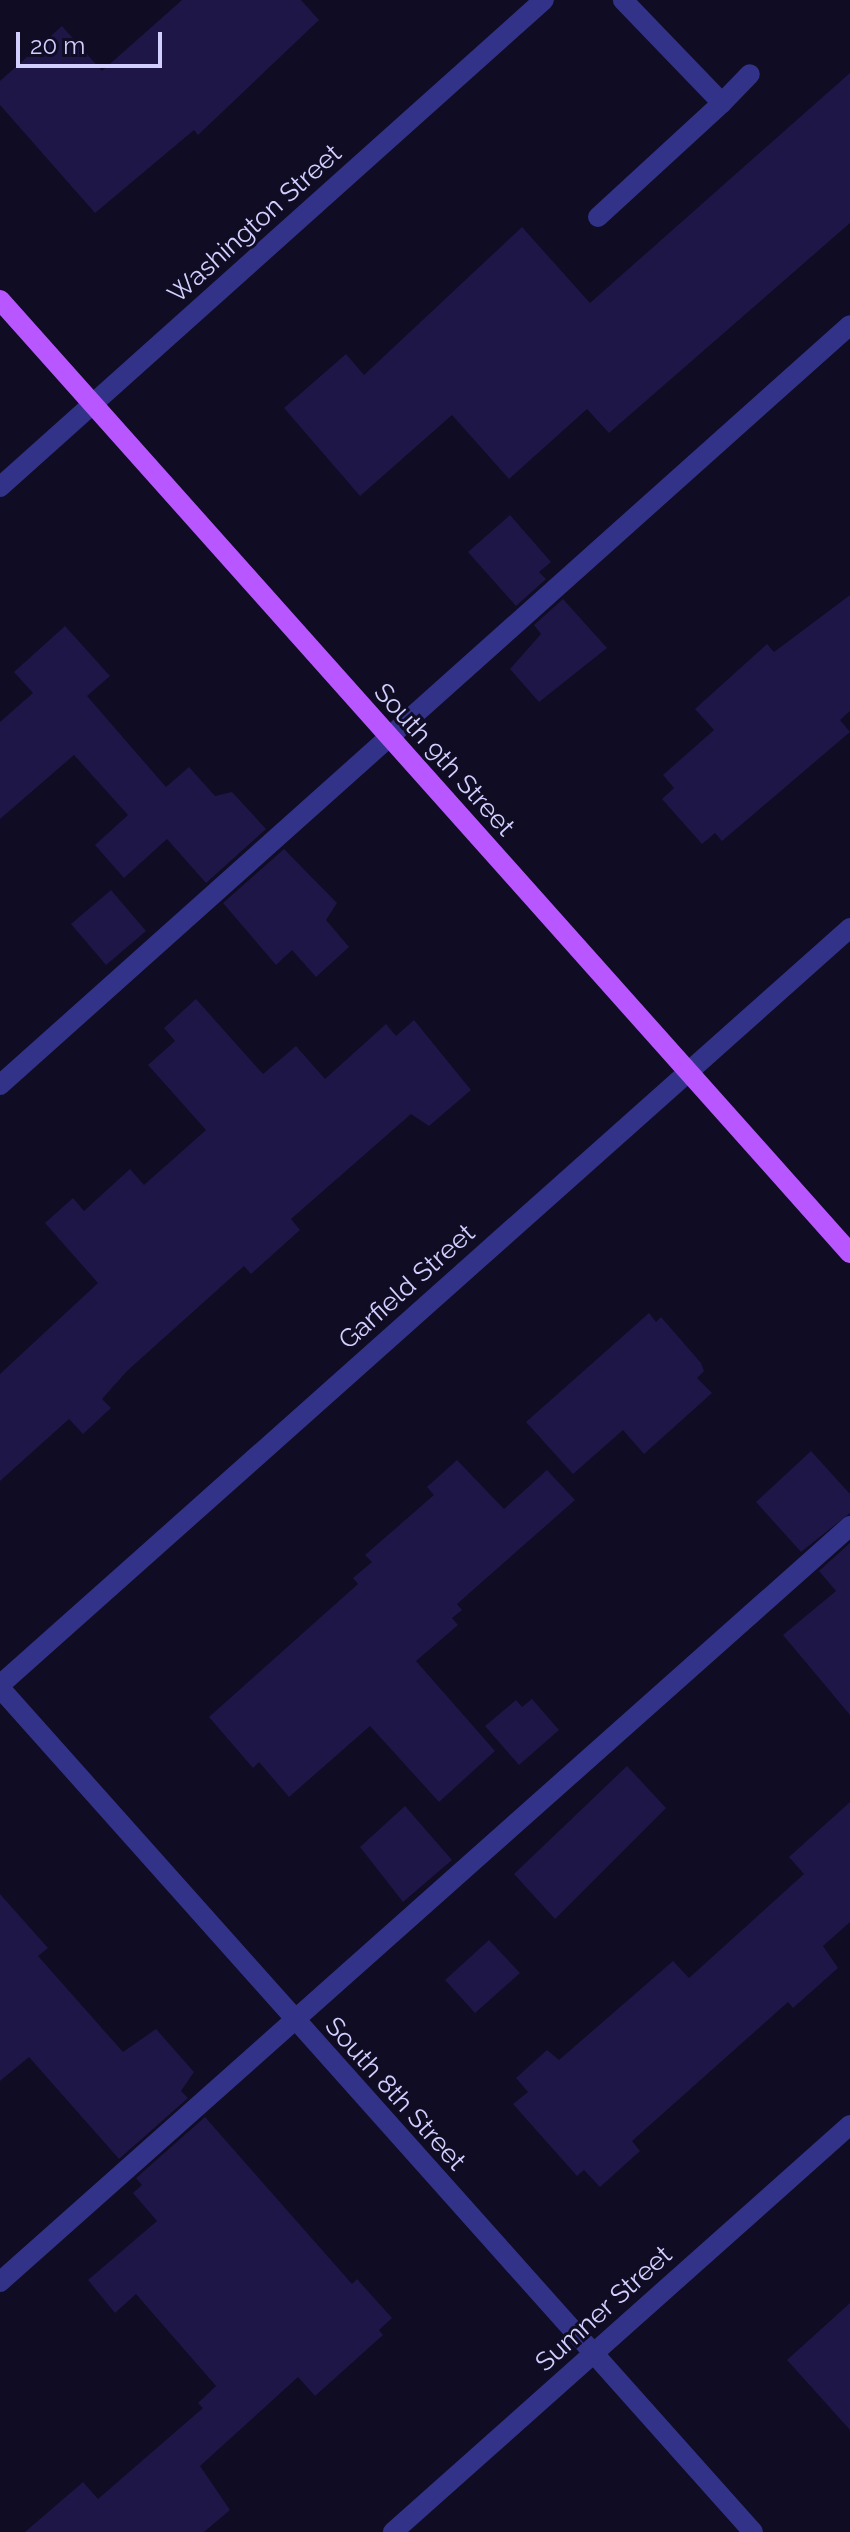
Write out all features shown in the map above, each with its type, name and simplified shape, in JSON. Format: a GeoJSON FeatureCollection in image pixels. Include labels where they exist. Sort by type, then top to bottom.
{"type":"FeatureCollection","features":[{"type":"Feature","properties":{"kind":"main road","name":"South 9th Street"},"geometry":{"type":"LineString","coordinates":[[0,300],[850,1253]]}},
{"type":"Feature","properties":{"kind":"street","name":"Washington Street"},"geometry":{"type":"LineString","coordinates":[[0,487],[544,0]]}},
{"type":"Feature","properties":{"kind":"street"},"geometry":{"type":"LineString","coordinates":[[623,0],[722,103]]}},
{"type":"Feature","properties":{"kind":"street"},"geometry":{"type":"LineString","coordinates":[[598,217],[750,74]]}},
{"type":"Feature","properties":{"kind":"street"},"geometry":{"type":"LineString","coordinates":[[0,1085],[850,325]]}},
{"type":"Feature","properties":{"kind":"street","name":"Garfield Street"},"geometry":{"type":"LineString","coordinates":[[0,1686],[850,928]]}},
{"type":"Feature","properties":{"kind":"street"},"geometry":{"type":"LineString","coordinates":[[0,2282],[850,1526]]}},
{"type":"Feature","properties":{"kind":"street","name":"South 8th Street"},"geometry":{"type":"LineString","coordinates":[[0,1686],[753,2532]]}},
{"type":"Feature","properties":{"kind":"street","name":"Sumner Street"},"geometry":{"type":"LineString","coordinates":[[393,2532],[850,2125]]}},
{"type":"Feature","properties":{"kind":"building"},"geometry":{"type":"Polygon","coordinates":[[[182,0],[301,0],[319,20],[198,135],[194,130],[95,213],[0,105],[0,81],[62,26],[102,71],[182,0]]]}},
{"type":"Feature","properties":{"kind":"building"},"geometry":{"type":"Polygon","coordinates":[[[850,73],[850,223],[609,433],[587,409],[509,479],[452,415],[360,496],[284,408],[346,354],[364,375],[522,227],[590,303],[850,73]]]}},
{"type":"Feature","properties":{"kind":"building"},"geometry":{"type":"Polygon","coordinates":[[[510,515],[551,562],[539,572],[546,579],[516,606],[468,552],[510,515]]]}},
{"type":"Feature","properties":{"kind":"building"},"geometry":{"type":"Polygon","coordinates":[[[850,595],[850,711],[840,720],[850,732],[722,841],[715,833],[702,844],[662,799],[674,788],[663,775],[714,730],[695,709],[767,644],[774,652],[850,595]]]}},
{"type":"Feature","properties":{"kind":"building"},"geometry":{"type":"Polygon","coordinates":[[[563,599],[607,648],[539,702],[510,669],[541,634],[534,625],[563,599]]]}},
{"type":"Feature","properties":{"kind":"building"},"geometry":{"type":"Polygon","coordinates":[[[65,626],[110,676],[87,696],[166,787],[189,767],[215,796],[232,792],[266,829],[206,883],[167,839],[124,878],[95,845],[128,815],[74,755],[0,819],[0,722],[33,693],[14,672],[65,626]]]}},
{"type":"Feature","properties":{"kind":"building"},"geometry":{"type":"Polygon","coordinates":[[[284,849],[337,903],[326,920],[349,947],[316,977],[292,950],[276,965],[223,903],[284,849]]]}},
{"type":"Feature","properties":{"kind":"building"},"geometry":{"type":"Polygon","coordinates":[[[111,890],[146,931],[106,965],[71,924],[111,890]]]}},
{"type":"Feature","properties":{"kind":"building"},"geometry":{"type":"Polygon","coordinates":[[[196,999],[263,1074],[296,1046],[325,1079],[386,1024],[396,1036],[414,1020],[471,1090],[429,1126],[411,1114],[291,1219],[300,1230],[251,1274],[244,1266],[127,1371],[102,1399],[111,1408],[83,1434],[69,1419],[0,1481],[0,1374],[98,1283],[45,1223],[73,1198],[84,1211],[130,1169],[144,1185],[206,1130],[148,1065],[175,1041],[164,1028],[196,999]]]}},
{"type":"Feature","properties":{"kind":"building"},"geometry":{"type":"Polygon","coordinates":[[[649,1313],[656,1322],[661,1317],[701,1363],[704,1371],[697,1378],[712,1393],[644,1454],[623,1430],[573,1474],[526,1422],[649,1313]]]}},
{"type":"Feature","properties":{"kind":"building"},"geometry":{"type":"Polygon","coordinates":[[[811,1451],[850,1494],[850,1513],[801,1552],[756,1502],[811,1451]]]}},
{"type":"Feature","properties":{"kind":"building"},"geometry":{"type":"Polygon","coordinates":[[[457,1460],[504,1509],[547,1470],[575,1500],[457,1604],[462,1610],[452,1618],[458,1625],[416,1661],[495,1751],[439,1802],[370,1726],[289,1797],[259,1762],[253,1768],[209,1717],[358,1584],[353,1578],[372,1562],[365,1555],[434,1495],[427,1487],[457,1460]]]}},
{"type":"Feature","properties":{"kind":"building"},"geometry":{"type":"Polygon","coordinates":[[[850,1543],[850,1715],[783,1635],[836,1591],[819,1571],[850,1543]]]}},
{"type":"Feature","properties":{"kind":"building"},"geometry":{"type":"Polygon","coordinates":[[[532,1699],[559,1730],[519,1765],[485,1726],[516,1700],[522,1707],[532,1699]]]}},
{"type":"Feature","properties":{"kind":"building"},"geometry":{"type":"Polygon","coordinates":[[[627,1766],[666,1808],[555,1919],[514,1874],[627,1766]]]}},
{"type":"Feature","properties":{"kind":"building"},"geometry":{"type":"Polygon","coordinates":[[[850,1802],[850,1922],[823,1946],[838,1968],[793,2008],[788,2002],[632,2141],[640,2151],[600,2187],[584,2170],[577,2176],[513,2104],[528,2092],[516,2078],[547,2050],[559,2060],[673,1961],[689,1978],[804,1874],[789,1857],[850,1802]]]}},
{"type":"Feature","properties":{"kind":"building"},"geometry":{"type":"Polygon","coordinates":[[[405,1806],[452,1860],[403,1902],[360,1847],[405,1806]]]}},
{"type":"Feature","properties":{"kind":"building"},"geometry":{"type":"Polygon","coordinates":[[[0,1894],[48,1948],[38,1956],[123,2052],[156,2029],[194,2072],[181,2091],[188,2098],[119,2159],[29,2057],[0,2081],[0,1894]]]}},
{"type":"Feature","properties":{"kind":"building"},"geometry":{"type":"Polygon","coordinates":[[[489,1940],[520,1973],[475,2013],[445,1980],[489,1940]]]}},
{"type":"Feature","properties":{"kind":"building"},"geometry":{"type":"Polygon","coordinates":[[[205,2117],[352,2284],[357,2279],[392,2318],[379,2330],[383,2335],[315,2396],[298,2377],[200,2466],[230,2510],[204,2532],[25,2532],[83,2482],[98,2499],[203,2408],[198,2403],[216,2386],[136,2294],[115,2313],[88,2280],[157,2221],[133,2193],[142,2185],[136,2178],[205,2117]]]}},
{"type":"Feature","properties":{"kind":"building"},"geometry":{"type":"Polygon","coordinates":[[[850,2303],[850,2430],[787,2360],[850,2303]]]}}]}
